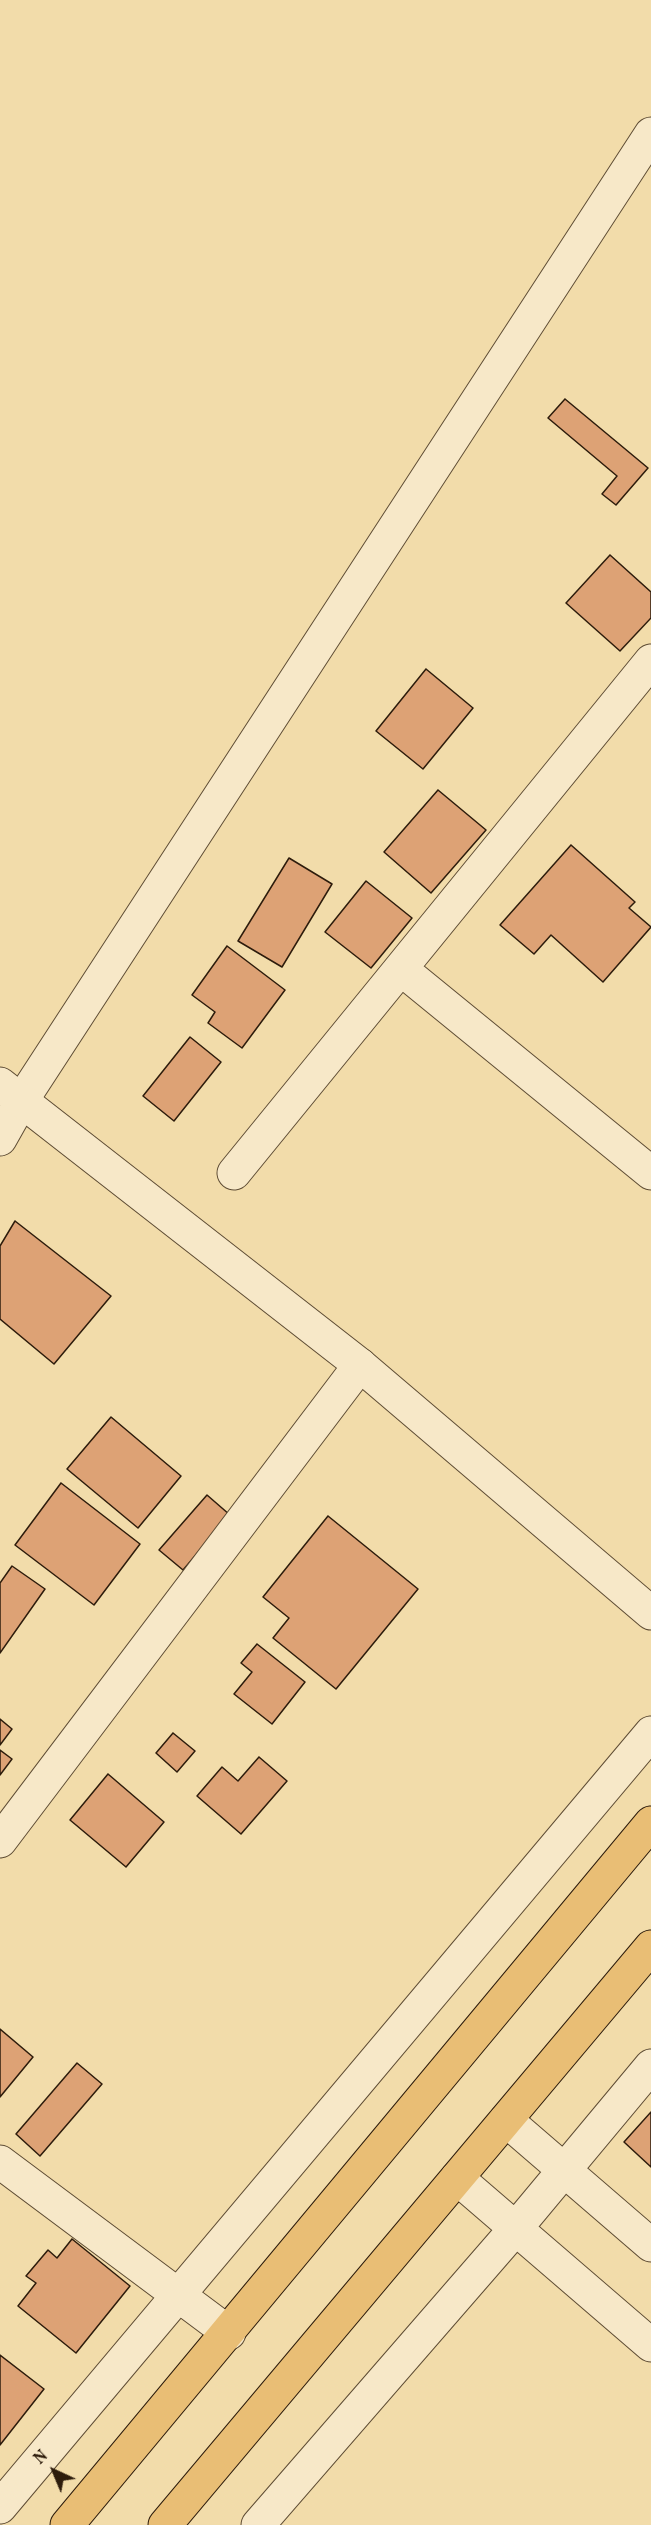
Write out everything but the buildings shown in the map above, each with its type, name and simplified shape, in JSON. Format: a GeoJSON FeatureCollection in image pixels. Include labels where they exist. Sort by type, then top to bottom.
{"type":"FeatureCollection","features":[{"type":"Feature","properties":{"kind":"main road"},"geometry":{"type":"LineString","coordinates":[[67,2525],[651,1823]]}},
{"type":"Feature","properties":{"kind":"main road"},"geometry":{"type":"LineString","coordinates":[[165,2525],[651,1947]]}},
{"type":"Feature","properties":{"kind":"street"},"geometry":{"type":"LineString","coordinates":[[0,1139],[11,1092],[651,134]]}},
{"type":"Feature","properties":{"kind":"street"},"geometry":{"type":"LineString","coordinates":[[234,1173],[651,662]]}},
{"type":"Feature","properties":{"kind":"street"},"geometry":{"type":"LineString","coordinates":[[401,969],[651,1173]]}},
{"type":"Feature","properties":{"kind":"street"},"geometry":{"type":"LineString","coordinates":[[11,1092],[360,1365],[651,1614]]}},
{"type":"Feature","properties":{"kind":"street"},"geometry":{"type":"LineString","coordinates":[[0,1841],[360,1365]]}},
{"type":"Feature","properties":{"kind":"street"},"geometry":{"type":"LineString","coordinates":[[0,2507],[651,1733]]}},
{"type":"Feature","properties":{"kind":"street"},"geometry":{"type":"LineString","coordinates":[[258,2525],[516,2228],[651,2066]]}},
{"type":"Feature","properties":{"kind":"street"},"geometry":{"type":"LineString","coordinates":[[506,2120],[651,2245]]}},
{"type":"Feature","properties":{"kind":"street"},"geometry":{"type":"LineString","coordinates":[[0,2163],[229,2333]]}},
{"type":"Feature","properties":{"kind":"street"},"geometry":{"type":"LineString","coordinates":[[457,2178],[651,2344]]}}]}
